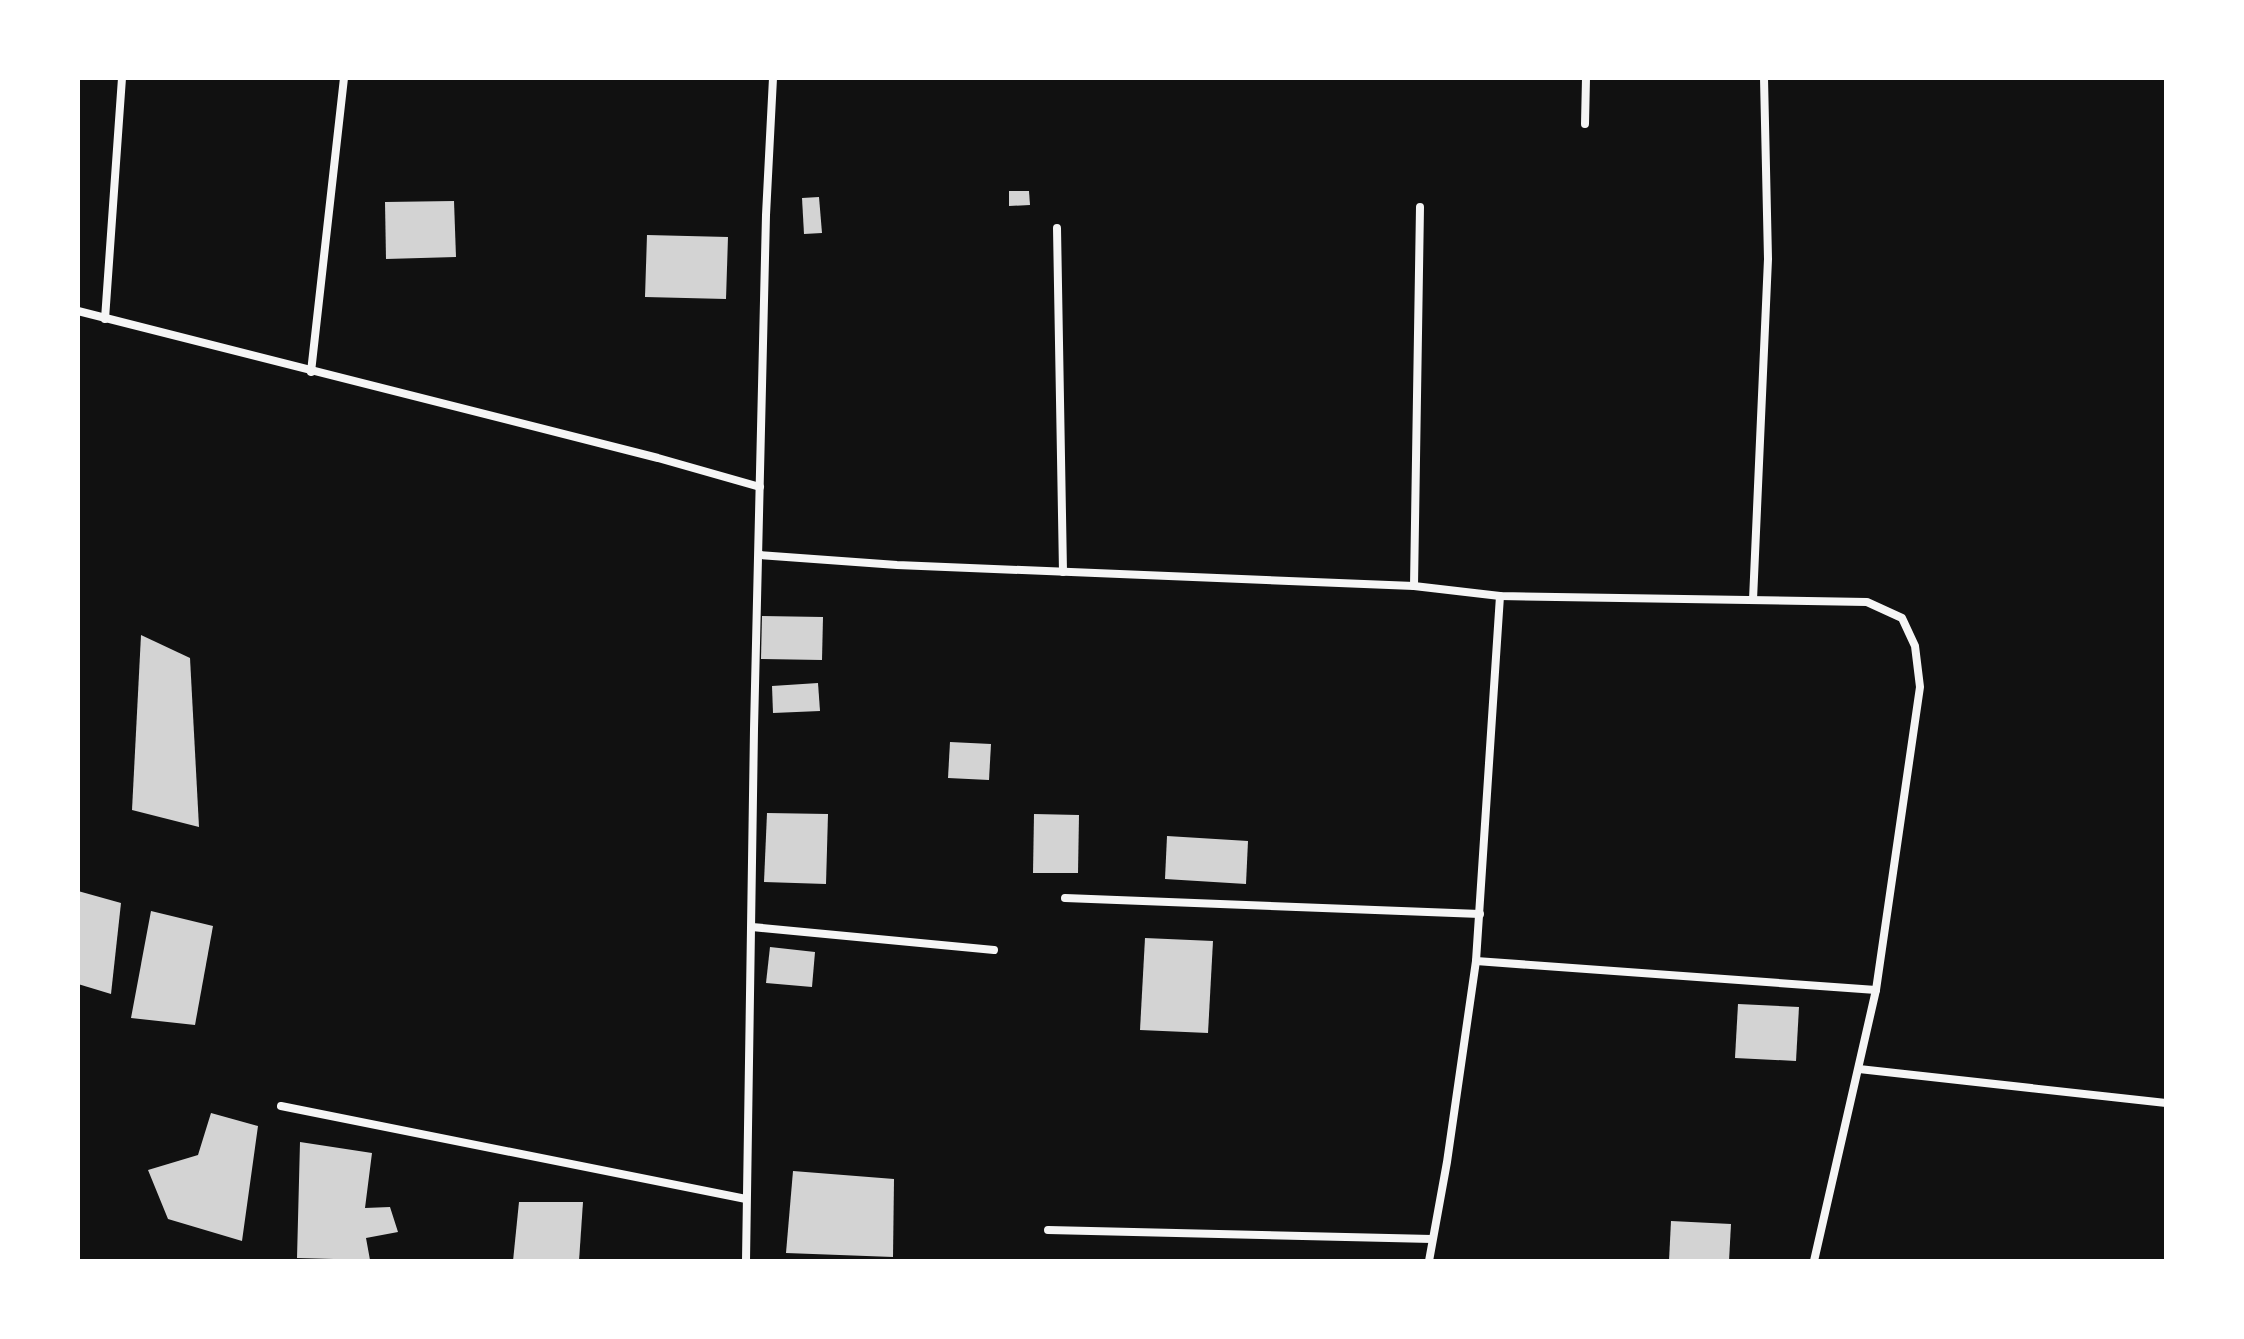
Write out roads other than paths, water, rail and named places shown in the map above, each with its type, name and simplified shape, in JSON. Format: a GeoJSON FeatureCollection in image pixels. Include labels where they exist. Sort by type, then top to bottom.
{"type":"FeatureCollection","features":[{"type":"Feature","properties":{"kind":"street"},"geometry":{"type":"LineString","coordinates":[[105,319],[122,78]]}},
{"type":"Feature","properties":{"kind":"street"},"geometry":{"type":"LineString","coordinates":[[311,372],[344,78]]}},
{"type":"Feature","properties":{"kind":"street"},"geometry":{"type":"LineString","coordinates":[[746,1261],[766,215],[773,78]]}},
{"type":"Feature","properties":{"kind":"street"},"geometry":{"type":"LineString","coordinates":[[1585,124],[1586,78]]}},
{"type":"Feature","properties":{"kind":"street"},"geometry":{"type":"LineString","coordinates":[[1753,600],[1768,259],[1764,78]]}},
{"type":"Feature","properties":{"kind":"street"},"geometry":{"type":"LineString","coordinates":[[1414,586],[1420,207]]}},
{"type":"Feature","properties":{"kind":"street"},"geometry":{"type":"LineString","coordinates":[[1057,228],[1063,572]]}},
{"type":"Feature","properties":{"kind":"street"},"geometry":{"type":"LineString","coordinates":[[78,311],[658,458],[760,487]]}},
{"type":"Feature","properties":{"kind":"street"},"geometry":{"type":"LineString","coordinates":[[760,555],[897,565],[1414,586],[1500,596],[1867,602],[1902,618],[1915,646],[1920,687],[1876,990],[1814,1261]]}},
{"type":"Feature","properties":{"kind":"street"},"geometry":{"type":"LineString","coordinates":[[1429,1261],[1447,1162],[1476,961],[1500,596]]}},
{"type":"Feature","properties":{"kind":"street"},"geometry":{"type":"LineString","coordinates":[[1065,898],[1480,914]]}},
{"type":"Feature","properties":{"kind":"street"},"geometry":{"type":"LineString","coordinates":[[752,927],[994,950]]}},
{"type":"Feature","properties":{"kind":"street"},"geometry":{"type":"LineString","coordinates":[[1476,961],[1876,990]]}},
{"type":"Feature","properties":{"kind":"street"},"geometry":{"type":"LineString","coordinates":[[1859,1069],[2166,1103]]}},
{"type":"Feature","properties":{"kind":"street"},"geometry":{"type":"LineString","coordinates":[[281,1106],[746,1199]]}},
{"type":"Feature","properties":{"kind":"street"},"geometry":{"type":"LineString","coordinates":[[1048,1230],[1432,1239]]}}]}
